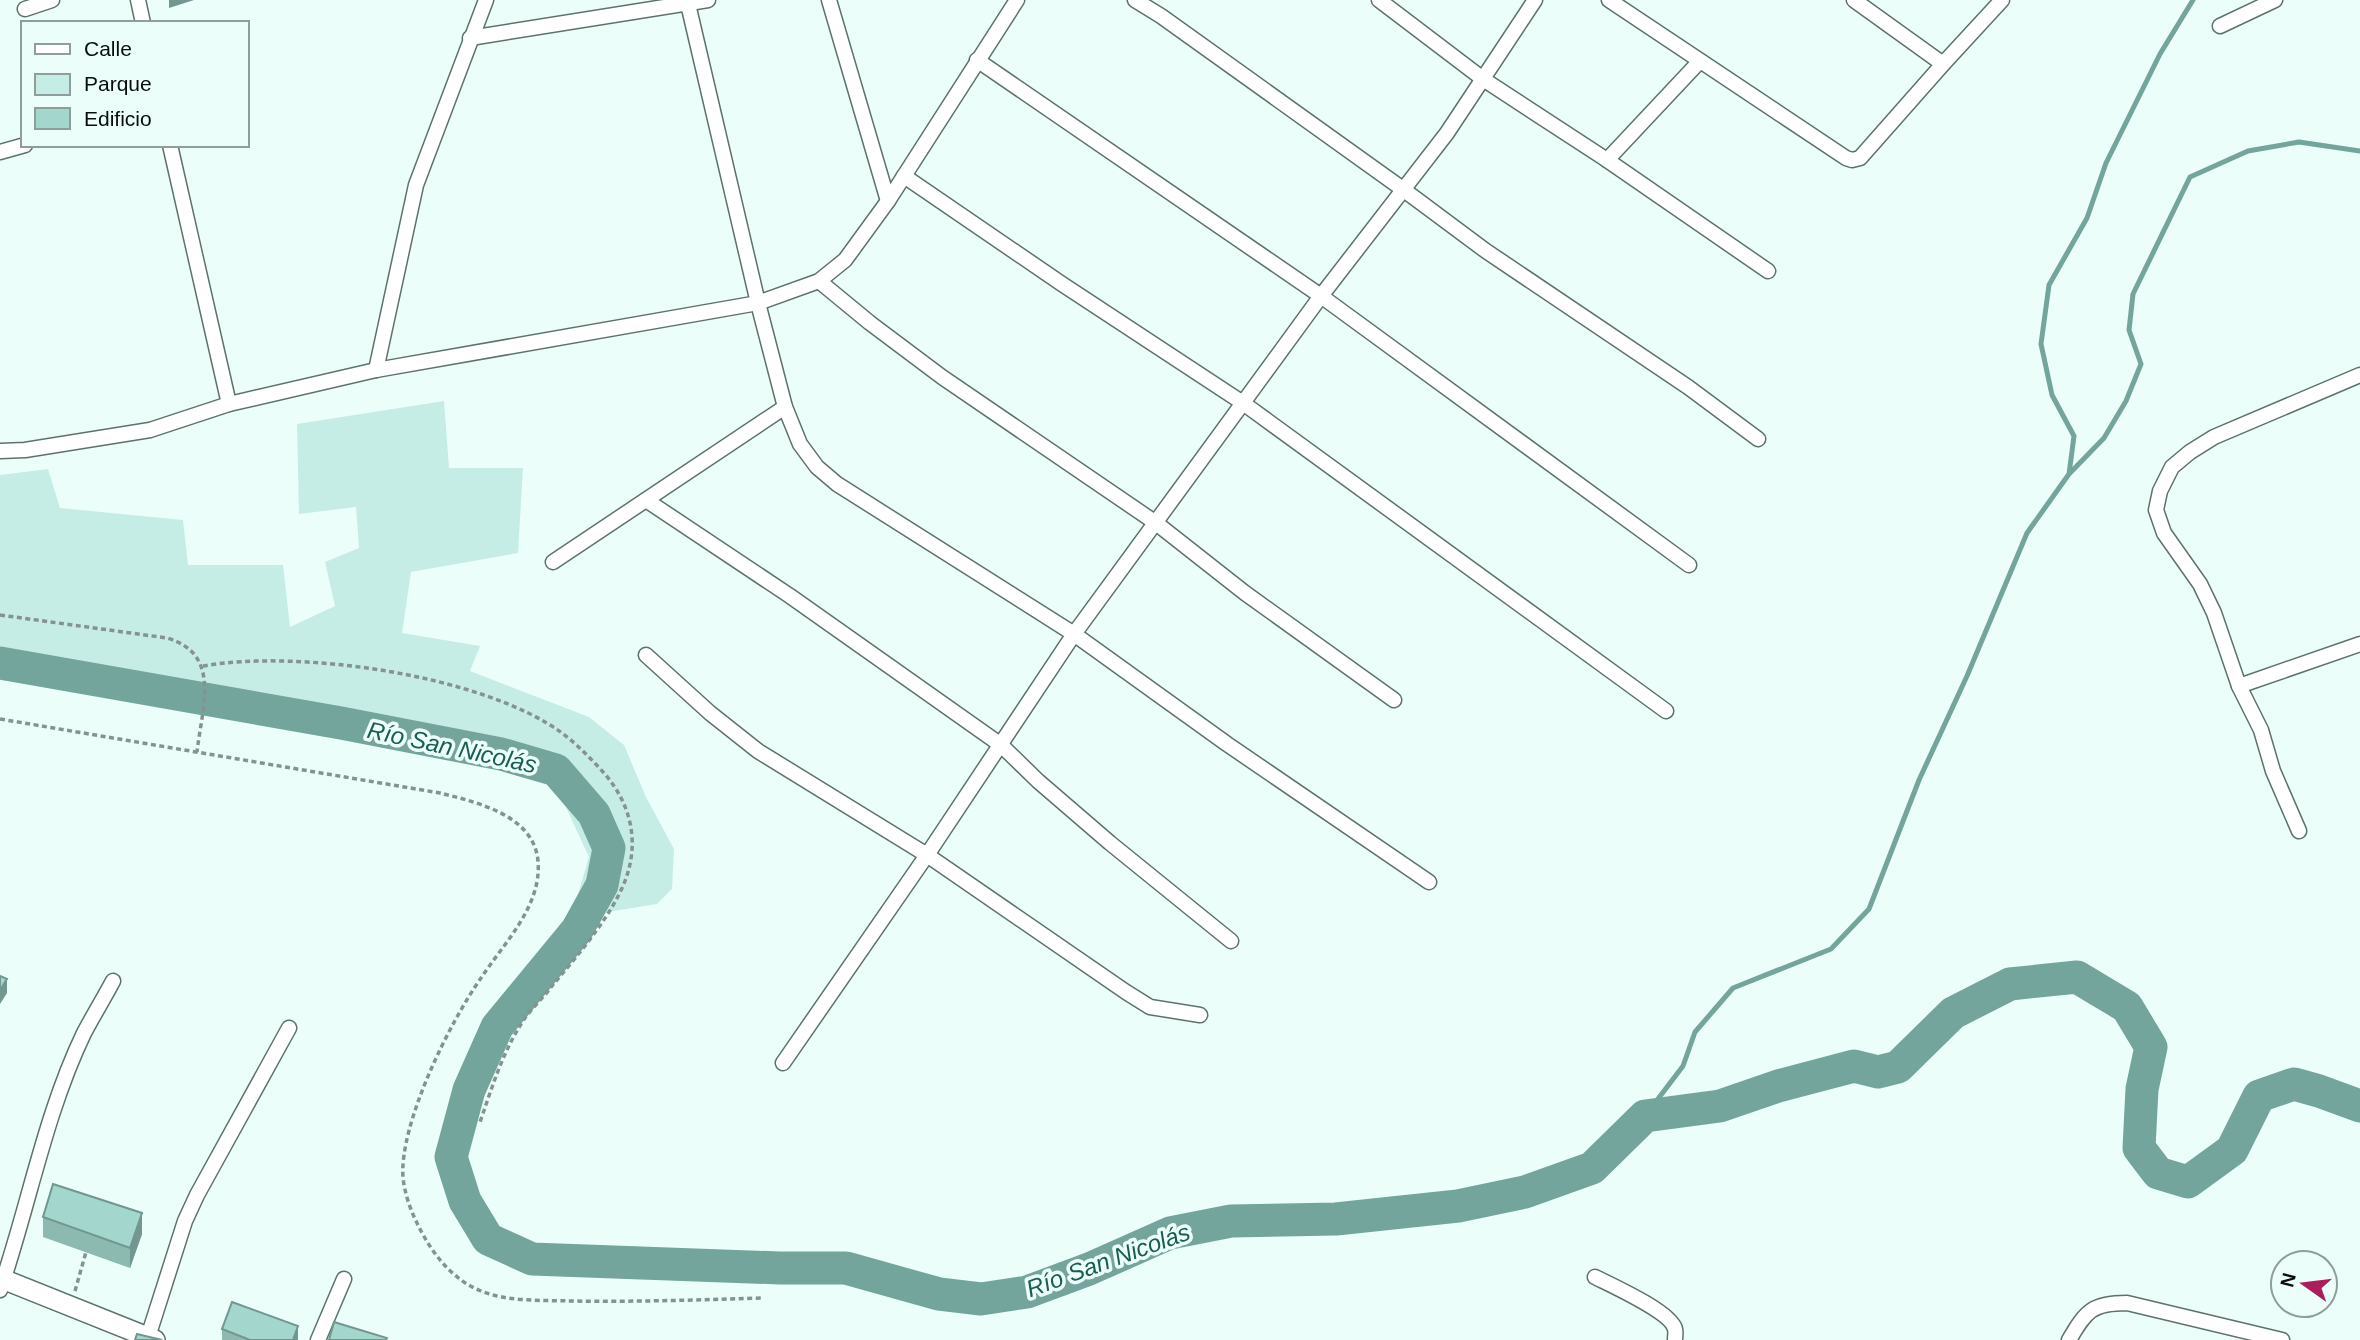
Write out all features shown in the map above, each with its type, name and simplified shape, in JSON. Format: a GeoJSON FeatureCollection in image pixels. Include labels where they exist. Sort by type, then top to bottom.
{"type":"FeatureCollection","features":[{"type":"Feature","properties":{"kind":"street"},"geometry":{"type":"LineString","coordinates":[[25,9],[52,0]]}},
{"type":"Feature","properties":{"kind":"street"},"geometry":{"type":"LineString","coordinates":[[138,0],[143,21]]}},
{"type":"Feature","properties":{"kind":"street"},"geometry":{"type":"LineString","coordinates":[[376,370],[416,185],[486,0]]}},
{"type":"Feature","properties":{"kind":"street"},"geometry":{"type":"LineString","coordinates":[[470,38],[708,0]]}},
{"type":"Feature","properties":{"kind":"street"},"geometry":{"type":"LineString","coordinates":[[829,0],[888,201]]}},
{"type":"Feature","properties":{"kind":"street"},"geometry":{"type":"LineString","coordinates":[[0,451],[25,450],[150,430],[229,404],[376,370],[758,303],[819,281],[845,260],[888,201],[1017,0]]}},
{"type":"Feature","properties":{"kind":"street"},"geometry":{"type":"LineString","coordinates":[[1135,0],[1161,16],[1486,251],[1758,439]]}},
{"type":"Feature","properties":{"kind":"street"},"geometry":{"type":"LineString","coordinates":[[1379,0],[1483,79],[1607,160],[1768,271]]}},
{"type":"Feature","properties":{"kind":"street"},"geometry":{"type":"LineString","coordinates":[[783,1063],[927,855],[1074,634],[1321,296],[1447,133],[1535,0]]}},
{"type":"Feature","properties":{"kind":"street"},"geometry":{"type":"LineString","coordinates":[[1609,0],[1846,158],[1853,160],[1860,158],[2002,0]]}},
{"type":"Feature","properties":{"kind":"street"},"geometry":{"type":"LineString","coordinates":[[1854,0],[1942,64]]}},
{"type":"Feature","properties":{"kind":"street"},"geometry":{"type":"LineString","coordinates":[[2220,26],[2275,0]]}},
{"type":"Feature","properties":{"kind":"street"},"geometry":{"type":"LineString","coordinates":[[688,4],[785,407],[800,444],[817,467],[837,484],[1074,634],[1227,744],[1429,882]]}},
{"type":"Feature","properties":{"kind":"street"},"geometry":{"type":"LineString","coordinates":[[977,60],[1321,296],[1392,351],[1536,452],[1689,565]]}},
{"type":"Feature","properties":{"kind":"street"},"geometry":{"type":"LineString","coordinates":[[1607,160],[1700,61]]}},
{"type":"Feature","properties":{"kind":"street"},"geometry":{"type":"LineString","coordinates":[[0,152],[21,146]]}},
{"type":"Feature","properties":{"kind":"street"},"geometry":{"type":"LineString","coordinates":[[170,147],[229,404]]}},
{"type":"Feature","properties":{"kind":"street"},"geometry":{"type":"LineString","coordinates":[[904,176],[1243,403],[1666,711]]}},
{"type":"Feature","properties":{"kind":"street"},"geometry":{"type":"LineString","coordinates":[[819,281],[942,377],[1156,523],[1245,593],[1394,700]]}},
{"type":"Feature","properties":{"kind":"street"},"geometry":{"type":"LineString","coordinates":[[2299,831],[2273,771],[2261,730],[2239,686],[2214,613],[2200,584],[2164,533],[2156,510],[2160,491],[2172,467],[2190,452],[2214,437],[2360,375]]}},
{"type":"Feature","properties":{"kind":"street"},"geometry":{"type":"LineString","coordinates":[[553,562],[785,407]]}},
{"type":"Feature","properties":{"kind":"street"},"geometry":{"type":"LineString","coordinates":[[646,500],[790,596],[1001,745],[1038,782],[1231,941]]}},
{"type":"Feature","properties":{"kind":"street"},"geometry":{"type":"LineString","coordinates":[[2239,686],[2360,644]]}},
{"type":"Feature","properties":{"kind":"street"},"geometry":{"type":"LineString","coordinates":[[646,656],[758,751],[927,855],[1141,1002],[1150,1007],[1200,1015]]}},
{"type":"Feature","properties":{"kind":"street"},"geometry":{"type":"LineString","coordinates":[[113,981],[84,1034],[67,1076],[1,1283],[151,1338],[185,1221],[289,1028]]}},
{"type":"Feature","properties":{"kind":"street"},"geometry":{"type":"LineString","coordinates":[[1595,1277],[1644,1302],[1671,1321],[1675,1328],[1675,1340]]}},
{"type":"Feature","properties":{"kind":"street"},"geometry":{"type":"LineString","coordinates":[[318,1340],[344,1279]]}},
{"type":"Feature","properties":{"kind":"street"},"geometry":{"type":"LineString","coordinates":[[2068,1340],[2087,1313],[2104,1303],[2127,1303],[2282,1340]]}},
{"type":"Feature","properties":{"kind":"path"},"geometry":{"type":"LineString","coordinates":[[0,615],[182,642],[203,666],[204,686],[197,752]]}},
{"type":"Feature","properties":{"kind":"path"},"geometry":{"type":"LineString","coordinates":[[203,666],[246,660],[322,662],[410,676],[479,694],[527,712],[561,732],[588,755],[617,788],[630,816],[634,843],[625,881],[605,917],[552,987],[526,1016],[505,1050],[479,1125]]}},
{"type":"Feature","properties":{"kind":"path"},"geometry":{"type":"LineString","coordinates":[[0,719],[465,799],[490,807],[511,819],[528,837],[538,859],[538,873],[529,906],[455,1020],[421,1095],[407,1137],[403,1177],[410,1209],[426,1242],[451,1273],[481,1291],[517,1299],[613,1301],[761,1298]]}},
{"type":"Feature","properties":{"kind":"path"},"geometry":{"type":"LineString","coordinates":[[75,1293],[86,1252]]}},
{"type":"Feature","properties":{"kind":"green space"},"geometry":{"type":"Polygon","coordinates":[[[444,401],[449,468],[523,468],[518,553],[411,572],[402,633],[480,646],[470,671],[589,717],[624,745],[646,797],[674,849],[672,889],[657,904],[571,918],[589,857],[545,762],[285,710],[0,667],[0,475],[48,469],[60,508],[183,520],[188,565],[283,565],[290,627],[335,606],[325,562],[359,548],[356,507],[299,514],[297,424],[444,401]]]}},
{"type":"Feature","properties":{"kind":"building"},"geometry":{"type":"Polygon","coordinates":[[[0,976],[7,979],[0,990],[0,976]]]}},
{"type":"Feature","properties":{"kind":"building"},"geometry":{"type":"Polygon","coordinates":[[[53,1184],[142,1213],[130,1248],[43,1217],[53,1184]]]}},
{"type":"Feature","properties":{"kind":"building"},"geometry":{"type":"Polygon","coordinates":[[[232,1302],[298,1326],[293,1340],[250,1340],[222,1329],[232,1302]]]}},
{"type":"Feature","properties":{"kind":"building"},"geometry":{"type":"Polygon","coordinates":[[[334,1322],[387,1338],[329,1340],[334,1322]]]}},
{"type":"Feature","properties":{"kind":"building"},"geometry":{"type":"Polygon","coordinates":[[[137,1334],[162,1340],[135,1340],[137,1334]]]}},
{"type":"Feature","properties":{"kind":"waterway"},"geometry":{"type":"LineString","coordinates":[[1645,1116],[1683,1066],[1695,1032],[1733,988],[1831,949],[1869,909],[1919,780],[1967,676],[2027,533],[2069,474],[2074,436],[2052,395],[2041,344],[2049,285],[2087,218],[2106,163],[2160,54],[2193,0]]}},
{"type":"Feature","properties":{"kind":"waterway"},"geometry":{"type":"LineString","coordinates":[[2070,473],[2104,438],[2126,401],[2141,364],[2129,330],[2133,294],[2190,177],[2248,151],[2299,142],[2360,151]]}},
{"type":"Feature","properties":{"kind":"waterway","name":"Río San Nicolás"},"geometry":{"type":"LineString","coordinates":[[0,663],[341,723],[501,754],[556,770],[594,814],[609,848],[602,885],[577,930],[497,1027],[469,1090],[451,1157],[465,1201],[488,1239],[532,1259],[846,1268],[939,1294],[981,1299],[1027,1292],[1089,1269],[1170,1233],[1231,1221],[1336,1219],[1458,1206],[1525,1192],[1592,1168],[1645,1116],[1720,1106],[1778,1086],[1854,1066],[1878,1072],[1898,1067],[1953,1013],[2010,984],[2077,977],[2127,1007],[2151,1047],[2142,1089],[2139,1148],[2158,1173],[2188,1182],[2232,1150],[2259,1096],[2294,1084],[2360,1106]]}}]}
